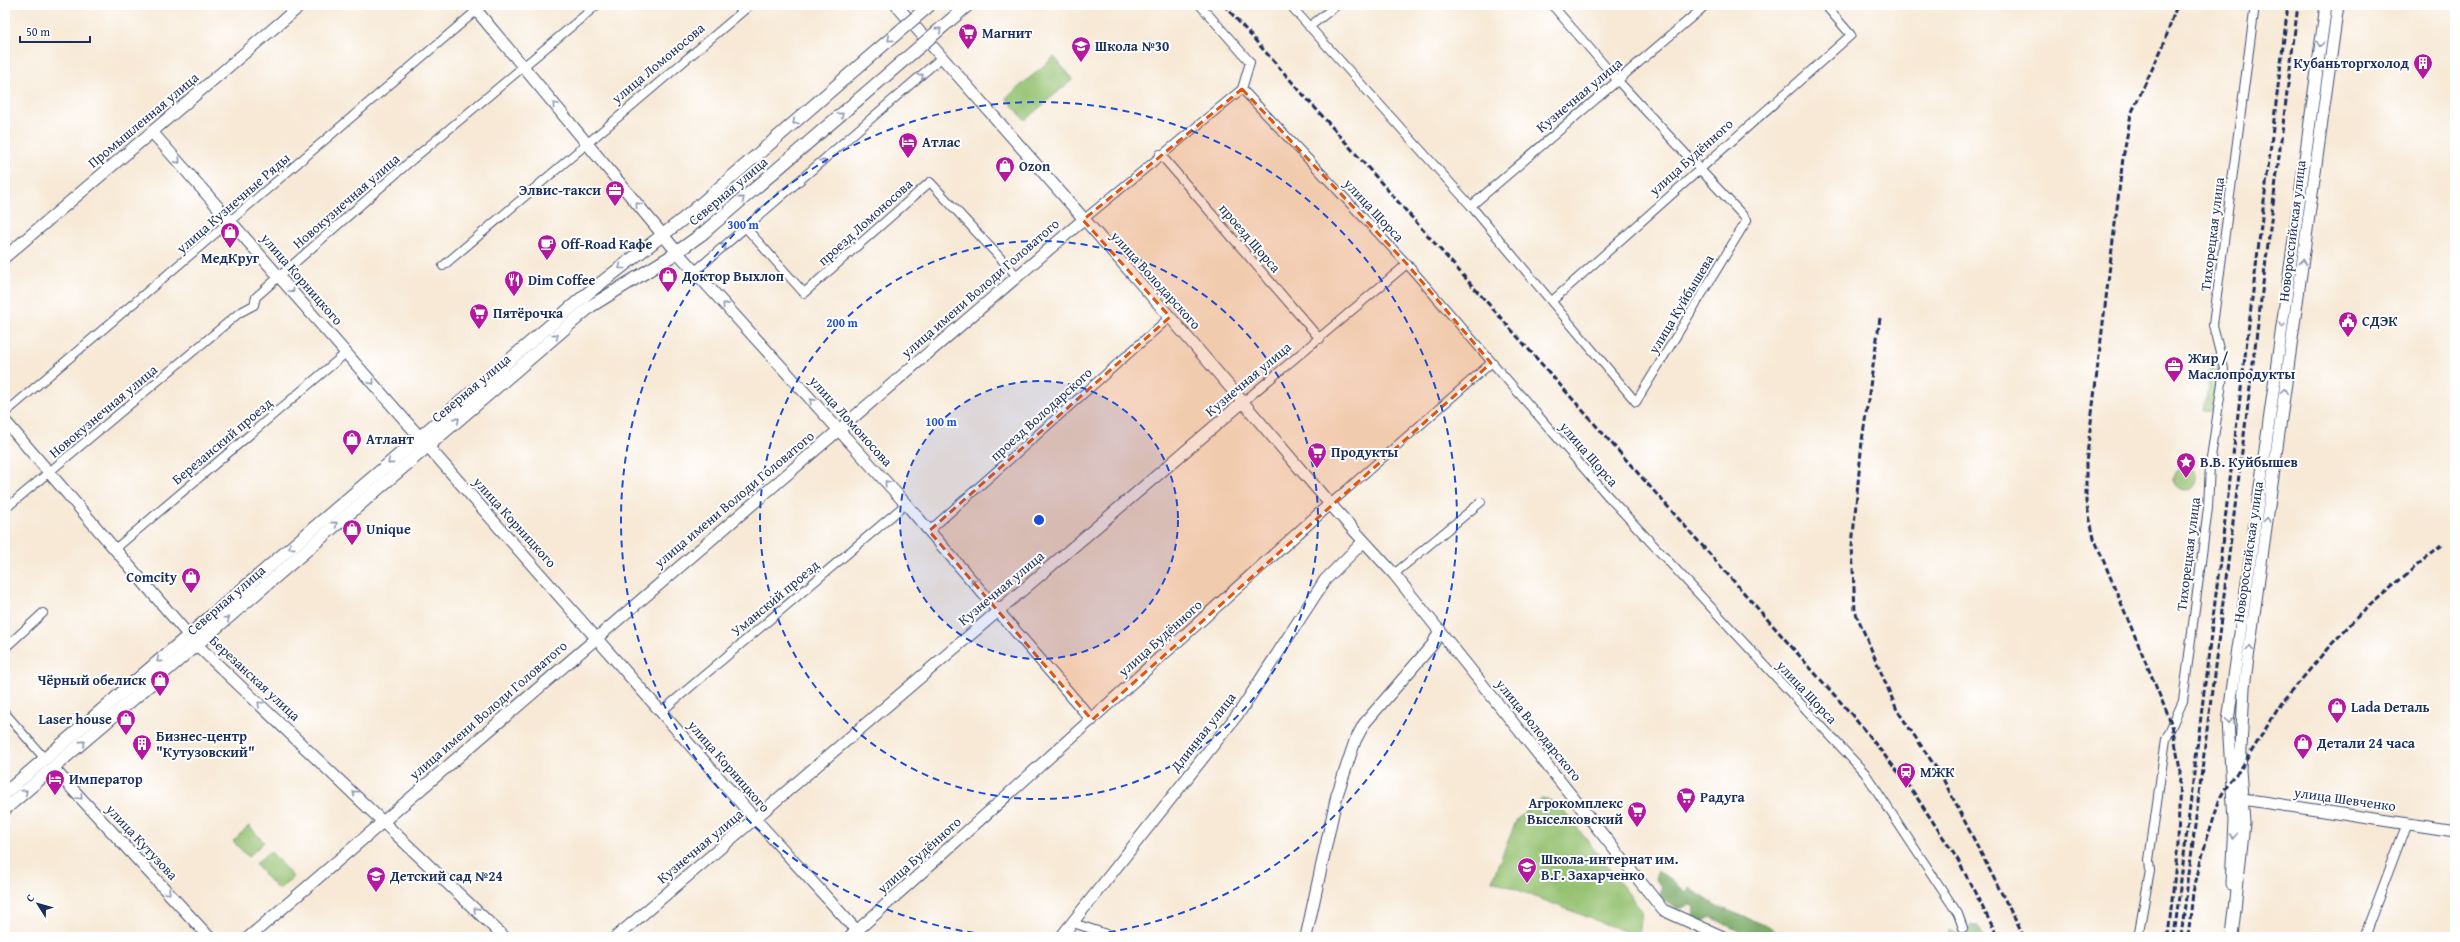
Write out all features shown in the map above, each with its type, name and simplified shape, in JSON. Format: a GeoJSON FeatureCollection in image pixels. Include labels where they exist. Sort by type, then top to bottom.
{"type":"FeatureCollection","features":[{"type":"Feature","properties":{"kind":"main road","name":"Северная улица"},"geometry":{"type":"LineString","coordinates":[[5,809],[197,645],[583,297],[687,216],[930,5]]}},
{"type":"Feature","properties":{"kind":"main road","name":"Северная улица"},"geometry":{"type":"LineString","coordinates":[[5,793],[188,635],[423,441],[591,306],[677,252],[702,234],[968,5]]}},
{"type":"Feature","properties":{"kind":"street","name":"Промышленная улица"},"geometry":{"type":"LineString","coordinates":[[5,258],[301,5]]}},
{"type":"Feature","properties":{"kind":"street","name":"Новокузнечная улица"},"geometry":{"type":"LineString","coordinates":[[5,509],[49,474],[239,313],[254,305],[256,297],[406,165],[524,68],[597,5]]}},
{"type":"Feature","properties":{"kind":"street","name":"улица Володарского"},"geometry":{"type":"LineString","coordinates":[[896,5],[1083,220],[1170,317],[1363,542],[1394,574],[1663,910],[1723,937]]}},
{"type":"Feature","properties":{"kind":"street"},"geometry":{"type":"LineString","coordinates":[[1200,5],[1250,62],[1242,89]]}},
{"type":"Feature","properties":{"kind":"street"},"geometry":{"type":"LineString","coordinates":[[1290,5],[1471,206],[1552,301]]}},
{"type":"Feature","properties":{"kind":"street"},"geometry":{"type":"LineString","coordinates":[[1309,27],[1337,5]]}},
{"type":"Feature","properties":{"kind":"street"},"geometry":{"type":"LineString","coordinates":[[1552,5],[1699,170]]}},
{"type":"Feature","properties":{"kind":"street"},"geometry":{"type":"LineString","coordinates":[[1692,5],[1698,12]]}},
{"type":"Feature","properties":{"kind":"street","name":"Кузнечная улица"},"geometry":{"type":"LineString","coordinates":[[1471,206],[1619,82],[1706,5]]}},
{"type":"Feature","properties":{"kind":"street","name":"улица Будённого"},"geometry":{"type":"LineString","coordinates":[[1552,301],[1851,35],[1825,5]]}},
{"type":"Feature","properties":{"kind":"street","name":"Тихорецкая улица"},"geometry":{"type":"LineString","coordinates":[[2138,937],[2150,871],[2149,860],[2166,739],[2183,701],[2207,516],[2210,465],[2224,369],[2213,325],[2255,5]]}},
{"type":"Feature","properties":{"kind":"street","name":"Новороссийская улица"},"geometry":{"type":"LineString","coordinates":[[2227,937],[2234,821],[2228,722],[2326,5]]}},
{"type":"Feature","properties":{"kind":"street","name":"Новороссийская улица"},"geometry":{"type":"LineString","coordinates":[[2232,937],[2244,823],[2240,770],[2244,687],[2338,5]]}},
{"type":"Feature","properties":{"kind":"street","name":"улица Ломоносова"},"geometry":{"type":"LineString","coordinates":[[444,266],[749,6]]}},
{"type":"Feature","properties":{"kind":"street","name":"улица Ломоносова"},"geometry":{"type":"LineString","coordinates":[[474,8],[694,272],[906,504],[999,610],[1092,720]]}},
{"type":"Feature","properties":{"kind":"street","name":"улица Кузнечные Ряды"},"geometry":{"type":"LineString","coordinates":[[5,413],[232,221],[474,8]]}},
{"type":"Feature","properties":{"kind":"street"},"geometry":{"type":"LineString","coordinates":[[694,272],[941,58]]}},
{"type":"Feature","properties":{"kind":"street","name":"улица имени Володи Головатого"},"geometry":{"type":"LineString","coordinates":[[248,937],[596,636],[1160,154],[1242,89]]}},
{"type":"Feature","properties":{"kind":"street","name":"улица Щорса"},"geometry":{"type":"LineString","coordinates":[[1242,89],[1407,264],[1606,494],[1865,773],[1958,914],[1963,928]]}},
{"type":"Feature","properties":{"kind":"street","name":"улица Корницкого"},"geometry":{"type":"LineString","coordinates":[[152,132],[232,221],[423,441],[662,711],[854,934]]}},
{"type":"Feature","properties":{"kind":"street","name":"проезд Щорса"},"geometry":{"type":"LineString","coordinates":[[1160,154],[1320,339]]}},
{"type":"Feature","properties":{"kind":"street","name":"улица Куйбышева"},"geometry":{"type":"LineString","coordinates":[[1552,301],[1636,402],[1747,220],[1699,170]]}},
{"type":"Feature","properties":{"kind":"street","name":"проезд Ломоносова"},"geometry":{"type":"LineString","coordinates":[[746,228],[804,294],[930,182],[1017,276]]}},
{"type":"Feature","properties":{"kind":"street","name":"Кузнечная улица"},"geometry":{"type":"LineString","coordinates":[[616,937],[1407,264]]}},
{"type":"Feature","properties":{"kind":"street","name":"проезд Володарского"},"geometry":{"type":"LineString","coordinates":[[929,531],[1170,317]]}},
{"type":"Feature","properties":{"kind":"street","name":"Березанский проезд"},"geometry":{"type":"LineString","coordinates":[[115,550],[346,352]]}},
{"type":"Feature","properties":{"kind":"street","name":"улица Будённого"},"geometry":{"type":"LineString","coordinates":[[854,934],[1330,504],[1492,363]]}},
{"type":"Feature","properties":{"kind":"street","name":"Березанская улица"},"geometry":{"type":"LineString","coordinates":[[5,421],[197,645],[383,820],[504,937]]}},
{"type":"Feature","properties":{"kind":"street"},"geometry":{"type":"LineString","coordinates":[[1394,574],[1481,502]]}},
{"type":"Feature","properties":{"kind":"street","name":"Уманский проезд"},"geometry":{"type":"LineString","coordinates":[[662,711],[906,504]]}},
{"type":"Feature","properties":{"kind":"street","name":"Длинная улица"},"geometry":{"type":"LineString","coordinates":[[1061,937],[1241,710],[1325,580],[1363,542]]}},
{"type":"Feature","properties":{"kind":"street"},"geometry":{"type":"LineString","coordinates":[[5,648],[43,613]]}},
{"type":"Feature","properties":{"kind":"street"},"geometry":{"type":"LineString","coordinates":[[1306,937],[1337,795],[1355,741],[1364,724],[1433,644],[1440,630]]}},
{"type":"Feature","properties":{"kind":"street"},"geometry":{"type":"LineString","coordinates":[[5,713],[45,759]]}},
{"type":"Feature","properties":{"kind":"street","name":"улица Кутузова"},"geometry":{"type":"LineString","coordinates":[[53,768],[209,937]]}},
{"type":"Feature","properties":{"kind":"street","name":"улица Шевченко"},"geometry":{"type":"LineString","coordinates":[[2232,797],[2455,831]]}},
{"type":"Feature","properties":{"kind":"street"},"geometry":{"type":"LineString","coordinates":[[2364,937],[2407,823]]}},
{"type":"Feature","properties":{"kind":"street"},"geometry":{"type":"LineString","coordinates":[[1073,923],[1116,937]]}},
{"type":"Feature","properties":{"kind":"highlighted area"},"geometry":{"type":"Polygon","coordinates":[[[1242,89],[1407,264],[1491,363],[1092,720],[929,531],[1170,317],[1083,220],[1242,89]]]}},
{"type":"Feature","properties":{"kind":"green space"},"geometry":{"type":"Polygon","coordinates":[[[1054,57],[1073,79],[1025,120],[1006,98],[1054,57]]]}},
{"type":"Feature","properties":{"kind":"green space"},"geometry":{"type":"Polygon","coordinates":[[[2213,353],[2219,365],[2212,412],[2204,411],[2213,353]]]}},
{"type":"Feature","properties":{"kind":"green space"},"geometry":{"type":"Polygon","coordinates":[[[2185,467],[2194,470],[2197,479],[2194,488],[2185,491],[2176,488],[2173,479],[2176,470],[2185,467]]]}},
{"type":"Feature","properties":{"kind":"green space"},"geometry":{"type":"Polygon","coordinates":[[[1542,799],[1558,803],[1642,911],[1639,937],[1492,880],[1517,819],[1542,799]]]}},
{"type":"Feature","properties":{"kind":"green space"},"geometry":{"type":"Polygon","coordinates":[[[249,826],[264,842],[248,857],[233,841],[249,826]]]}},
{"type":"Feature","properties":{"kind":"green space"},"geometry":{"type":"Polygon","coordinates":[[[270,851],[293,877],[278,890],[255,864],[270,851]]]}},
{"type":"Feature","properties":{"kind":"green space"},"geometry":{"type":"Polygon","coordinates":[[[1659,871],[1686,892],[1690,888],[1717,906],[1770,927],[1776,932],[1773,937],[1746,935],[1711,917],[1699,923],[1693,918],[1694,907],[1690,905],[1677,909],[1659,896],[1662,888],[1655,878],[1659,871]]]}},
{"type":"Feature","properties":{"kind":"green space"},"geometry":{"type":"Polygon","coordinates":[[[1971,925],[1978,926],[1984,937],[1947,937],[1949,930],[1963,936],[1971,925]]]}},
{"type":"Feature","properties":{"kind":"railway"},"geometry":{"type":"LineString","coordinates":[[1224,5],[1852,715],[1910,787],[1958,860],[1998,937]]}},
{"type":"Feature","properties":{"kind":"railway"},"geometry":{"type":"LineString","coordinates":[[2168,937],[2178,844],[2180,770],[2172,725],[2094,538],[2086,502],[2086,463],[2123,158],[2131,114],[2163,46],[2177,5]]}},
{"type":"Feature","properties":{"kind":"railway"},"geometry":{"type":"LineString","coordinates":[[2174,937],[2288,5]]}},
{"type":"Feature","properties":{"kind":"railway"},"geometry":{"type":"LineString","coordinates":[[2181,937],[2298,5]]}},
{"type":"Feature","properties":{"kind":"railway"},"geometry":{"type":"LineString","coordinates":[[1880,318],[1862,441],[1852,546],[1855,611],[1897,710],[1941,775],[2024,937]]}},
{"type":"Feature","properties":{"kind":"railway"},"geometry":{"type":"LineString","coordinates":[[2188,937],[2193,893],[2204,848],[2220,798],[2230,780],[2240,770],[2281,704],[2327,649],[2361,613],[2441,545]]}},
{"type":"Feature","properties":{"kind":"place","name":"Магнит"},"geometry":{"type":"Point","coordinates":[968,50]}},
{"type":"Feature","properties":{"kind":"place","name":"Школа №30"},"geometry":{"type":"Point","coordinates":[1081,63]}},
{"type":"Feature","properties":{"kind":"place","name":"Кубаньторгхолод"},"geometry":{"type":"Point","coordinates":[2423,80]}},
{"type":"Feature","properties":{"kind":"place","name":"Атлас"},"geometry":{"type":"Point","coordinates":[908,159]}},
{"type":"Feature","properties":{"kind":"place","name":"Ozon"},"geometry":{"type":"Point","coordinates":[1005,183]}},
{"type":"Feature","properties":{"kind":"place","name":"Элвис-такси"},"geometry":{"type":"Point","coordinates":[615,207]}},
{"type":"Feature","properties":{"kind":"place","name":"МедКруг"},"geometry":{"type":"Point","coordinates":[230,249]}},
{"type":"Feature","properties":{"kind":"place","name":"Off-Road Кафе"},"geometry":{"type":"Point","coordinates":[547,261]}},
{"type":"Feature","properties":{"kind":"place","name":"Доктор Выхлоп"},"geometry":{"type":"Point","coordinates":[668,293]}},
{"type":"Feature","properties":{"kind":"place","name":"Dim Coffee"},"geometry":{"type":"Point","coordinates":[514,297]}},
{"type":"Feature","properties":{"kind":"place","name":"Пятёрочка"},"geometry":{"type":"Point","coordinates":[479,330]}},
{"type":"Feature","properties":{"kind":"place","name":"СДЭК"},"geometry":{"type":"Point","coordinates":[2348,338]}},
{"type":"Feature","properties":{"kind":"place","name":"Жир / Маслопродукты"},"geometry":{"type":"Point","coordinates":[2174,383]}},
{"type":"Feature","properties":{"kind":"place","name":"Атлант"},"geometry":{"type":"Point","coordinates":[352,456]}},
{"type":"Feature","properties":{"kind":"place","name":"Продукты"},"geometry":{"type":"Point","coordinates":[1317,469]}},
{"type":"Feature","properties":{"kind":"place","name":"В.В. Куйбышев"},"geometry":{"type":"Point","coordinates":[2186,479]}},
{"type":"Feature","properties":{"kind":"place","name":"Unique"},"geometry":{"type":"Point","coordinates":[352,546]}},
{"type":"Feature","properties":{"kind":"place","name":"Comcity"},"geometry":{"type":"Point","coordinates":[191,594]}},
{"type":"Feature","properties":{"kind":"place","name":"Чёрный обелиск"},"geometry":{"type":"Point","coordinates":[160,697]}},
{"type":"Feature","properties":{"kind":"place","name":"Lada Dеталь"},"geometry":{"type":"Point","coordinates":[2337,724]}},
{"type":"Feature","properties":{"kind":"place","name":"Laser house"},"geometry":{"type":"Point","coordinates":[126,736]}},
{"type":"Feature","properties":{"kind":"place","name":"Детали 24 часа"},"geometry":{"type":"Point","coordinates":[2303,760]}},
{"type":"Feature","properties":{"kind":"place","name":"Бизнес-центр \"Кутузовский\""},"geometry":{"type":"Point","coordinates":[142,761]}},
{"type":"Feature","properties":{"kind":"place","name":"МЖК"},"geometry":{"type":"Point","coordinates":[1906,789]}},
{"type":"Feature","properties":{"kind":"place","name":"Император"},"geometry":{"type":"Point","coordinates":[55,796]}},
{"type":"Feature","properties":{"kind":"place","name":"Радуга"},"geometry":{"type":"Point","coordinates":[1686,814]}},
{"type":"Feature","properties":{"kind":"place","name":"Агрокомплекс Выселковский"},"geometry":{"type":"Point","coordinates":[1637,828]}},
{"type":"Feature","properties":{"kind":"place","name":"Школа-интернат им. В.Г. Захарченко"},"geometry":{"type":"Point","coordinates":[1527,884]}},
{"type":"Feature","properties":{"kind":"place","name":"Детский сад №24"},"geometry":{"type":"Point","coordinates":[376,893]}}]}
